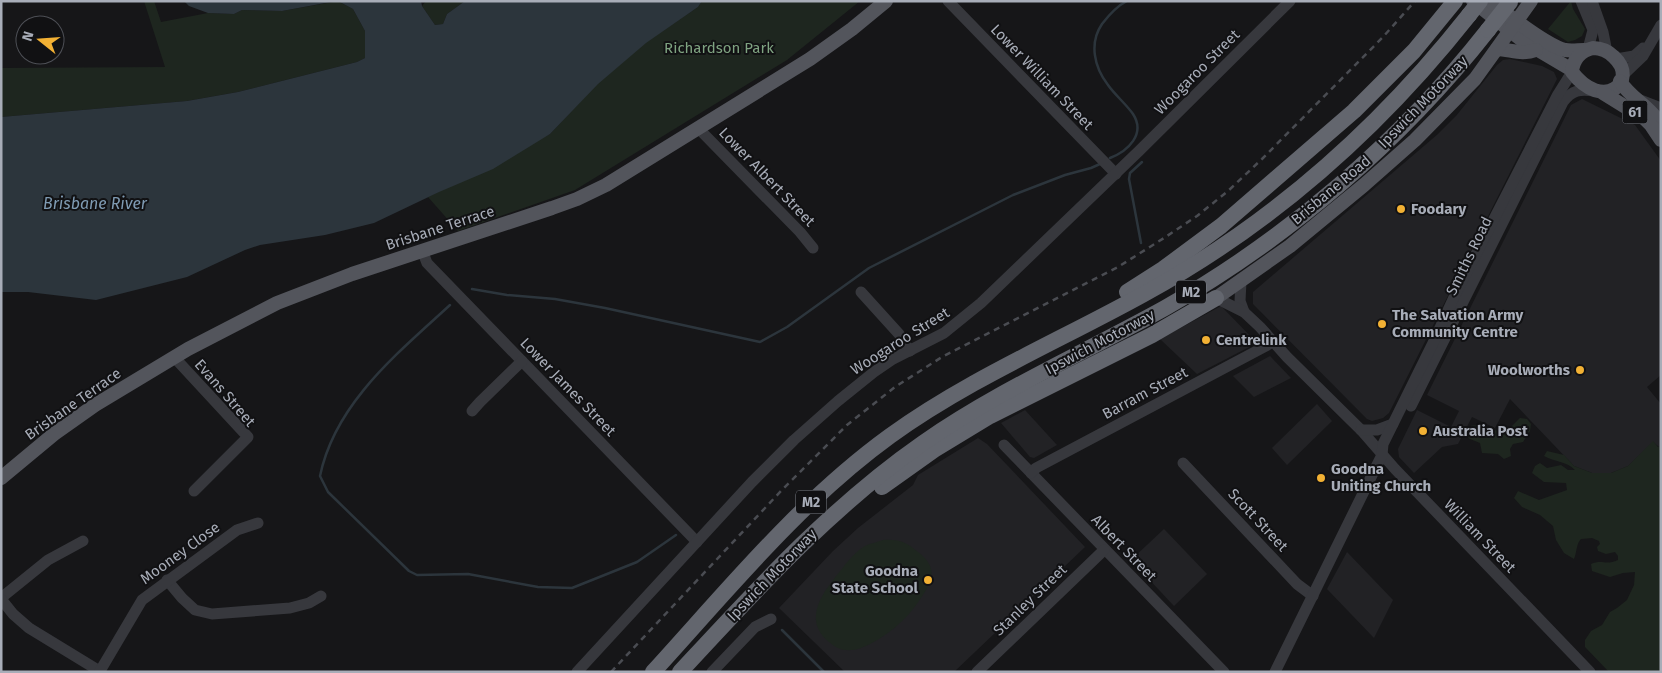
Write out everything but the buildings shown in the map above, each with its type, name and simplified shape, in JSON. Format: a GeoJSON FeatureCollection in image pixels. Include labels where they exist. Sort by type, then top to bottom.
{"type":"FeatureCollection","features":[{"type":"Feature","properties":{"kind":"highway"},"geometry":{"type":"LineString","coordinates":[[1113,310],[1120,297],[1163,269],[1222,226],[1380,87],[1414,51],[1455,1]]}},
{"type":"Feature","properties":{"kind":"highway","name":"Ipswich Motorway"},"geometry":{"type":"LineString","coordinates":[[652,672],[787,525],[833,481],[873,448],[955,393],[1182,272],[1259,220],[1339,156],[1386,111],[1422,72],[1471,8],[1480,1]]}},
{"type":"Feature","properties":{"kind":"highway","name":"Ipswich Motorway"},"geometry":{"type":"LineString","coordinates":[[680,672],[771,575],[839,508],[924,442],[992,400],[1200,287],[1243,259],[1300,217],[1354,172],[1436,92],[1510,2]]}},
{"type":"Feature","properties":{"kind":"highway"},"geometry":{"type":"LineString","coordinates":[[771,575],[792,566],[862,502],[934,450],[1009,406],[1152,335],[1216,298]]}},
{"type":"Feature","properties":{"kind":"main road","name":"Brisbane Terrace"},"geometry":{"type":"LineString","coordinates":[[1,478],[73,420],[174,357],[277,303],[352,274],[552,208],[591,193],[810,59],[886,1]]}},
{"type":"Feature","properties":{"kind":"main road"},"geometry":{"type":"LineString","coordinates":[[1490,1],[1536,50],[1572,71],[1576,60],[1586,50]]}},
{"type":"Feature","properties":{"kind":"main road","name":"Brisbane Road"},"geometry":{"type":"LineString","coordinates":[[1216,298],[1290,246],[1400,153],[1438,118],[1475,79],[1531,1]]}},
{"type":"Feature","properties":{"kind":"main road"},"geometry":{"type":"LineString","coordinates":[[1471,8],[1557,47],[1566,50],[1598,48],[1612,55]]}},
{"type":"Feature","properties":{"kind":"main road"},"geometry":{"type":"LineString","coordinates":[[1497,49],[1526,54],[1536,50]]}},
{"type":"Feature","properties":{"kind":"main road","name":"61"},"geometry":{"type":"LineString","coordinates":[[1599,92],[1615,89],[1621,79],[1621,67],[1612,55]]}},
{"type":"Feature","properties":{"kind":"main road","name":"61"},"geometry":{"type":"LineString","coordinates":[[1572,71],[1582,83],[1644,119],[1651,125],[1661,140]]}},
{"type":"Feature","properties":{"kind":"main road","name":"61"},"geometry":{"type":"LineString","coordinates":[[1621,79],[1634,98],[1655,116],[1661,125]]}},
{"type":"Feature","properties":{"kind":"street","name":"Lower William Street"},"geometry":{"type":"LineString","coordinates":[[948,1],[1116,174]]}},
{"type":"Feature","properties":{"kind":"street","name":"Woogaroo Street"},"geometry":{"type":"LineString","coordinates":[[577,672],[775,458],[815,420],[874,372],[944,333],[981,303],[1116,174],[1290,1]]}},
{"type":"Feature","properties":{"kind":"street"},"geometry":{"type":"LineString","coordinates":[[1582,1],[1593,30],[1586,50]]}},
{"type":"Feature","properties":{"kind":"street"},"geometry":{"type":"LineString","coordinates":[[1592,1],[1612,55],[1634,56],[1654,36]]}},
{"type":"Feature","properties":{"kind":"street"},"geometry":{"type":"LineString","coordinates":[[1621,79],[1643,56],[1661,26]]}},
{"type":"Feature","properties":{"kind":"street","name":"Smiths Road"},"geometry":{"type":"LineString","coordinates":[[1275,672],[1382,454],[1383,444],[1471,262],[1554,101],[1572,71]]}},
{"type":"Feature","properties":{"kind":"street","name":"Smiths Road"},"geometry":{"type":"LineString","coordinates":[[1382,454],[1388,449],[1419,389],[1563,102],[1570,94],[1579,90],[1599,92]]}},
{"type":"Feature","properties":{"kind":"street"},"geometry":{"type":"LineString","coordinates":[[1634,98],[1661,108]]}},
{"type":"Feature","properties":{"kind":"street","name":"Lower Albert Street"},"geometry":{"type":"LineString","coordinates":[[698,128],[813,248]]}},
{"type":"Feature","properties":{"kind":"street","name":"Lower James Street"},"geometry":{"type":"LineString","coordinates":[[422,250],[427,263],[697,542]]}},
{"type":"Feature","properties":{"kind":"street"},"geometry":{"type":"LineString","coordinates":[[1240,281],[1240,301],[1244,312]]}},
{"type":"Feature","properties":{"kind":"street"},"geometry":{"type":"LineString","coordinates":[[861,292],[899,334],[910,351]]}},
{"type":"Feature","properties":{"kind":"street","name":"William Street"},"geometry":{"type":"LineString","coordinates":[[1216,298],[1244,312],[1273,341],[1361,430],[1590,672]]}},
{"type":"Feature","properties":{"kind":"street","name":"Barram Street"},"geometry":{"type":"LineString","coordinates":[[1031,473],[1036,468],[1273,341]]}},
{"type":"Feature","properties":{"kind":"street","name":"Evans Street"},"geometry":{"type":"LineString","coordinates":[[174,357],[248,437],[194,491]]}},
{"type":"Feature","properties":{"kind":"street"},"geometry":{"type":"LineString","coordinates":[[472,411],[522,361]]}},
{"type":"Feature","properties":{"kind":"street"},"geometry":{"type":"LineString","coordinates":[[1361,430],[1377,430],[1393,424]]}},
{"type":"Feature","properties":{"kind":"street","name":"Albert Street"},"geometry":{"type":"LineString","coordinates":[[1004,445],[1224,672]]}},
{"type":"Feature","properties":{"kind":"street","name":"Scott Street"},"geometry":{"type":"LineString","coordinates":[[1183,463],[1297,584],[1313,596]]}},
{"type":"Feature","properties":{"kind":"street","name":"Mooney Close"},"geometry":{"type":"LineString","coordinates":[[100,671],[142,600],[237,530],[258,523]]}},
{"type":"Feature","properties":{"kind":"street"},"geometry":{"type":"LineString","coordinates":[[83,541],[48,560],[1,598],[13,614],[25,625],[100,671]]}},
{"type":"Feature","properties":{"kind":"street","name":"Stanley Street"},"geometry":{"type":"LineString","coordinates":[[976,672],[1104,550]]}},
{"type":"Feature","properties":{"kind":"street"},"geometry":{"type":"LineString","coordinates":[[167,580],[195,610],[212,614],[290,608],[309,603],[321,596]]}},
{"type":"Feature","properties":{"kind":"street"},"geometry":{"type":"LineString","coordinates":[[712,672],[755,627],[771,619]]}},
{"type":"Feature","properties":{"kind":"shaded area"},"geometry":{"type":"Polygon","coordinates":[[[1510,59],[1542,66],[1554,72],[1557,79],[1389,413],[1383,418],[1372,421],[1367,419],[1253,304],[1253,292],[1438,134],[1456,116],[1497,65],[1503,60],[1510,59]]]}},
{"type":"Feature","properties":{"kind":"shaded area"},"geometry":{"type":"Polygon","coordinates":[[[1582,99],[1635,125],[1661,161],[1661,375],[1647,387],[1661,404],[1661,446],[1659,447],[1653,442],[1628,466],[1611,473],[1592,473],[1574,466],[1510,399],[1495,428],[1472,417],[1458,444],[1442,447],[1414,473],[1399,457],[1398,449],[1417,410],[1451,427],[1459,411],[1427,395],[1571,105],[1582,99]]]}},
{"type":"Feature","properties":{"kind":"shaded area"},"geometry":{"type":"Polygon","coordinates":[[[1221,306],[1257,343],[1197,374],[1160,339],[1221,306]]]}},
{"type":"Feature","properties":{"kind":"shaded area"},"geometry":{"type":"Polygon","coordinates":[[[1270,356],[1291,378],[1254,397],[1233,376],[1270,356]]]}},
{"type":"Feature","properties":{"kind":"shaded area"},"geometry":{"type":"Polygon","coordinates":[[[1317,404],[1332,421],[1287,465],[1272,448],[1317,404]]]}},
{"type":"Feature","properties":{"kind":"shaded area"},"geometry":{"type":"Polygon","coordinates":[[[1025,410],[1057,445],[1034,458],[1030,457],[1001,423],[1025,410]]]}},
{"type":"Feature","properties":{"kind":"shaded area","name":"Goodna State School"},"geometry":{"type":"Polygon","coordinates":[[[978,438],[987,444],[1085,547],[954,672],[845,672],[779,608],[833,551],[858,528],[913,485],[918,475],[978,438]]]}},
{"type":"Feature","properties":{"kind":"shaded area"},"geometry":{"type":"Polygon","coordinates":[[[1164,529],[1207,574],[1174,606],[1131,560],[1164,529]]]}},
{"type":"Feature","properties":{"kind":"shaded area"},"geometry":{"type":"Polygon","coordinates":[[[1347,552],[1393,600],[1374,638],[1327,589],[1347,552]]]}},
{"type":"Feature","properties":{"kind":"green space"},"geometry":{"type":"Polygon","coordinates":[[[144,1],[154,1],[161,22],[208,13],[234,14],[242,10],[282,11],[338,1],[353,9],[365,31],[365,58],[357,62],[238,92],[187,101],[1,117],[1,68],[165,67],[144,1]]]}},
{"type":"Feature","properties":{"kind":"green space"},"geometry":{"type":"Polygon","coordinates":[[[426,1],[465,1],[447,14],[443,24],[435,25],[422,6],[426,1]]]}},
{"type":"Feature","properties":{"kind":"green space","name":"Richardson Park"},"geometry":{"type":"Polygon","coordinates":[[[702,1],[860,1],[787,60],[575,190],[458,231],[428,197],[550,134],[596,85],[645,43],[698,7],[702,1]]]}},
{"type":"Feature","properties":{"kind":"green space"},"geometry":{"type":"Polygon","coordinates":[[[1571,1],[1573,9],[1585,29],[1582,36],[1568,42],[1548,29],[1571,1]]]}},
{"type":"Feature","properties":{"kind":"green space"},"geometry":{"type":"Polygon","coordinates":[[[1520,418],[1527,419],[1531,424],[1530,431],[1523,442],[1513,444],[1510,449],[1511,456],[1504,459],[1498,454],[1482,453],[1480,443],[1466,435],[1466,430],[1470,426],[1477,425],[1486,429],[1502,431],[1512,426],[1520,418]]]}},
{"type":"Feature","properties":{"kind":"green space"},"geometry":{"type":"Polygon","coordinates":[[[1653,441],[1658,447],[1661,446],[1661,672],[1609,672],[1585,647],[1585,640],[1591,631],[1602,625],[1610,612],[1627,600],[1634,585],[1635,572],[1610,577],[1592,571],[1591,564],[1614,562],[1618,560],[1618,556],[1615,552],[1606,554],[1598,551],[1599,541],[1592,538],[1581,539],[1578,543],[1574,559],[1564,553],[1556,540],[1553,526],[1540,515],[1522,507],[1514,498],[1518,491],[1539,500],[1567,490],[1566,483],[1544,482],[1532,473],[1535,466],[1540,463],[1547,468],[1561,465],[1568,470],[1575,470],[1568,465],[1544,456],[1547,451],[1564,455],[1574,466],[1592,473],[1611,473],[1628,466],[1653,441]]]}},
{"type":"Feature","properties":{"kind":"green space"},"geometry":{"type":"Polygon","coordinates":[[[883,540],[894,540],[910,546],[929,563],[931,579],[921,598],[895,628],[861,648],[852,650],[840,649],[829,642],[821,633],[816,615],[818,605],[828,587],[855,554],[865,546],[883,540]]]}},
{"type":"Feature","properties":{"kind":"water"},"geometry":{"type":"Polygon","coordinates":[[[184,1],[336,1],[282,11],[242,10],[234,14],[208,13],[189,6],[184,1]]]}},
{"type":"Feature","properties":{"kind":"water","name":"Brisbane River"},"geometry":{"type":"Polygon","coordinates":[[[338,1],[421,1],[422,6],[435,25],[443,24],[447,14],[465,1],[702,1],[698,7],[646,43],[598,84],[550,134],[493,169],[374,223],[325,235],[260,245],[187,277],[96,300],[28,292],[1,292],[1,117],[187,101],[238,92],[357,62],[365,58],[365,31],[353,9],[338,1]]]}},
{"type":"Feature","properties":{"kind":"waterway"},"geometry":{"type":"LineString","coordinates":[[1110,158],[1123,151],[1133,141],[1136,135],[1136,121],[1133,114],[1111,89],[1099,71],[1094,47],[1095,39],[1102,24],[1113,11],[1127,1]]}},
{"type":"Feature","properties":{"kind":"waterway"},"geometry":{"type":"LineString","coordinates":[[1141,243],[1129,179],[1130,173],[1142,162]]}},
{"type":"Feature","properties":{"kind":"waterway"},"geometry":{"type":"LineString","coordinates":[[472,289],[507,295],[555,299],[605,308],[760,342],[787,327],[869,268],[1013,195],[1100,164]]}},
{"type":"Feature","properties":{"kind":"waterway"},"geometry":{"type":"LineString","coordinates":[[450,305],[390,361],[354,402],[339,425],[328,450],[320,476],[328,492],[409,571],[417,575],[468,574],[538,587],[572,588],[637,562],[676,535]]}},
{"type":"Feature","properties":{"kind":"waterway"},"geometry":{"type":"LineString","coordinates":[[782,630],[824,672]]}},
{"type":"Feature","properties":{"kind":"railway"},"geometry":{"type":"LineString","coordinates":[[611,672],[781,491],[847,425],[895,387],[942,357],[1118,267],[1197,216],[1228,191],[1262,159],[1383,37],[1415,1]]}},
{"type":"Feature","properties":{"kind":"place","name":"Foodary"},"geometry":{"type":"Point","coordinates":[1401,209]}},
{"type":"Feature","properties":{"kind":"place","name":"The Salvation Army Community Centre"},"geometry":{"type":"Point","coordinates":[1382,324]}},
{"type":"Feature","properties":{"kind":"place","name":"Centrelink"},"geometry":{"type":"Point","coordinates":[1206,340]}},
{"type":"Feature","properties":{"kind":"place","name":"Woolworths"},"geometry":{"type":"Point","coordinates":[1580,370]}},
{"type":"Feature","properties":{"kind":"place","name":"Australia Post"},"geometry":{"type":"Point","coordinates":[1423,431]}},
{"type":"Feature","properties":{"kind":"place","name":"Goodna Uniting Church"},"geometry":{"type":"Point","coordinates":[1321,478]}},
{"type":"Feature","properties":{"kind":"place","name":"Goodna State School"},"geometry":{"type":"Point","coordinates":[928,580]}}]}
